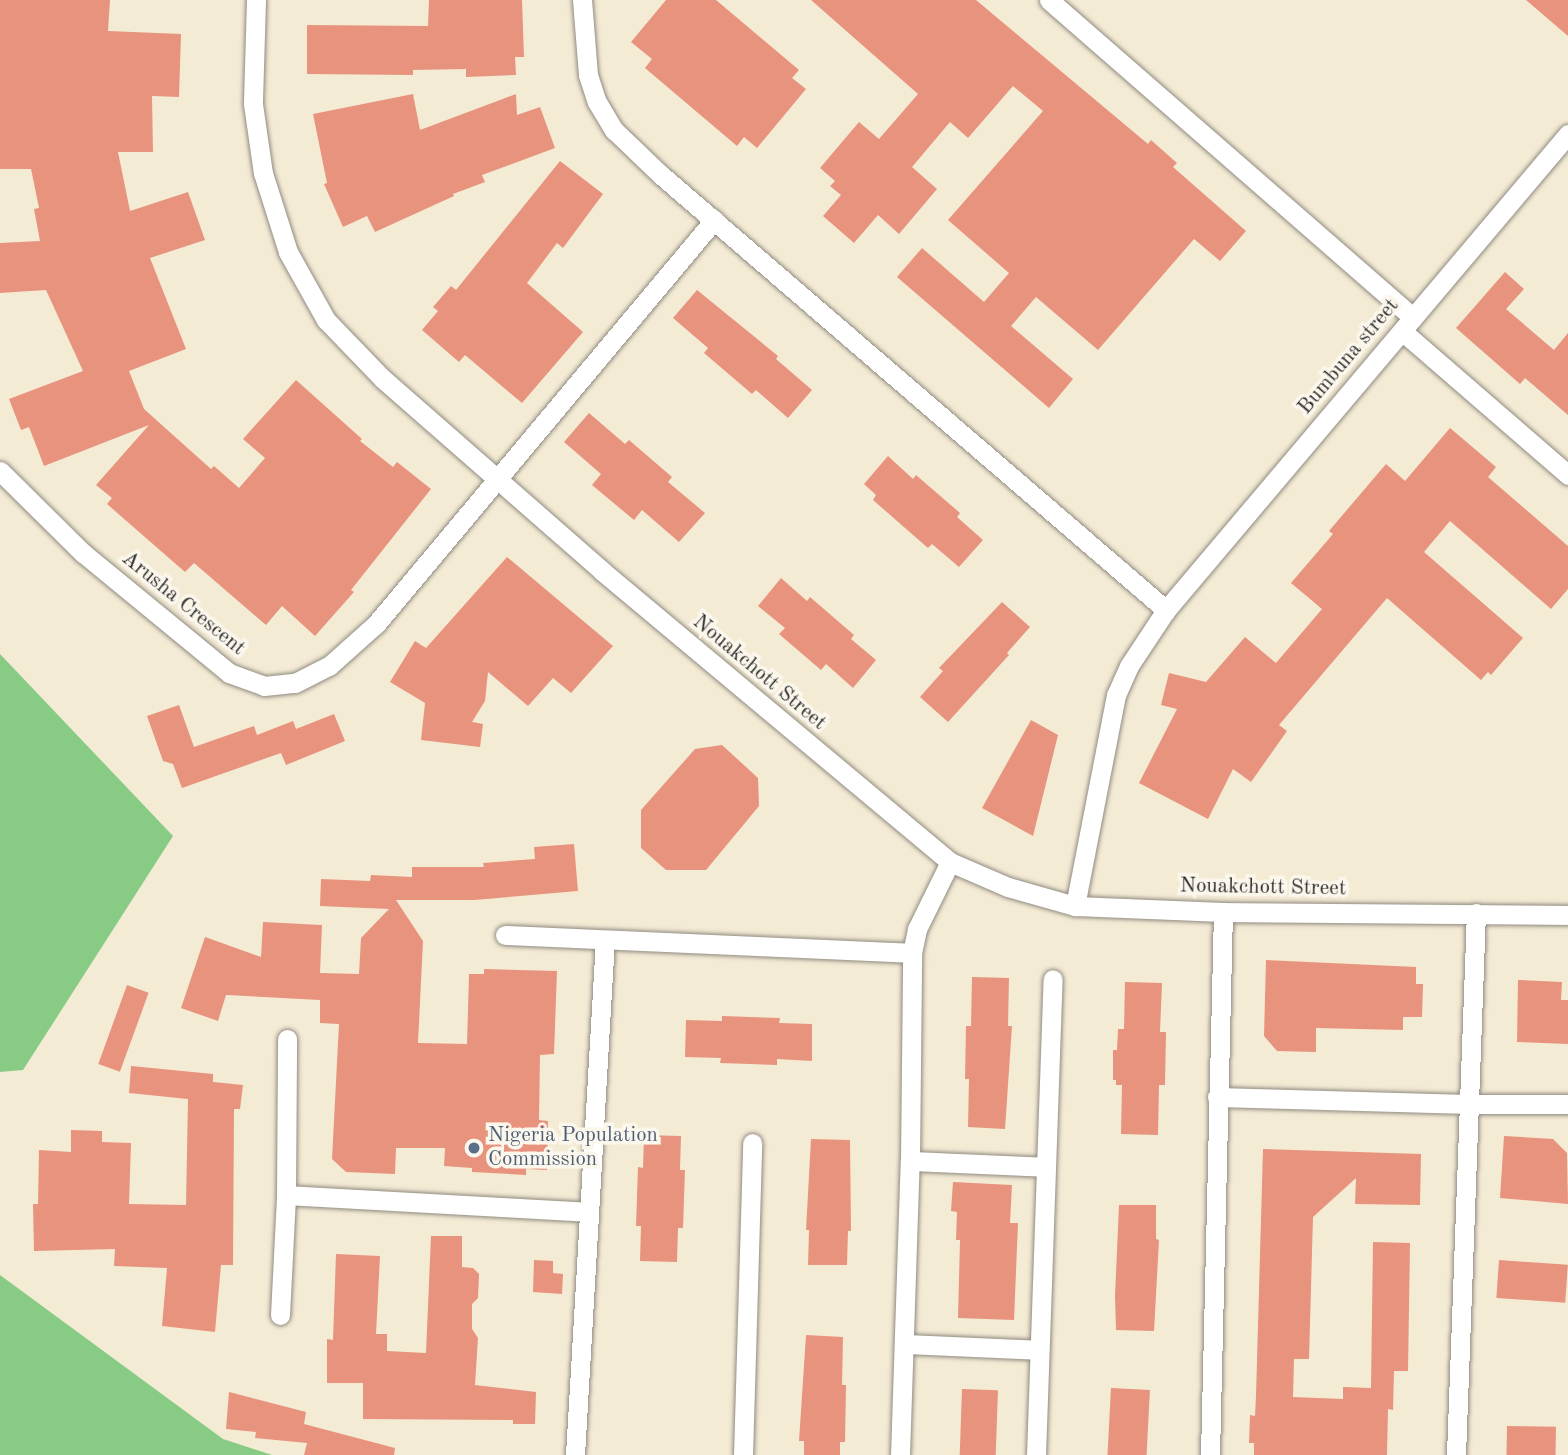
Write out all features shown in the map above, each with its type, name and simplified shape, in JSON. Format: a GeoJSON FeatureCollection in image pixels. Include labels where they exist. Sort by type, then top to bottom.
{"type":"FeatureCollection","features":[{"type":"Feature","properties":{"kind":"street","name":"Nouakchott Street"},"geometry":{"type":"LineString","coordinates":[[256,0],[253,104],[263,173],[288,252],[326,320],[383,379],[602,571],[950,862],[1008,887],[1075,905],[1223,912],[1568,915]]}},
{"type":"Feature","properties":{"kind":"street"},"geometry":{"type":"LineString","coordinates":[[582,0],[588,75],[614,130],[714,220],[1166,610]]}},
{"type":"Feature","properties":{"kind":"street"},"geometry":{"type":"LineString","coordinates":[[1049,0],[1407,324],[1568,475]]}},
{"type":"Feature","properties":{"kind":"street","name":"Bumbuna street"},"geometry":{"type":"LineString","coordinates":[[1075,905],[1116,695],[1129,666],[1166,610],[1568,134]]}},
{"type":"Feature","properties":{"kind":"street","name":"Arusha Crescent"},"geometry":{"type":"LineString","coordinates":[[0,471],[83,553],[229,673],[264,686],[295,683],[329,666],[376,624],[714,220]]}},
{"type":"Feature","properties":{"kind":"street"},"geometry":{"type":"LineString","coordinates":[[900,1455],[910,1161],[912,953],[917,929],[950,862]]}},
{"type":"Feature","properties":{"kind":"street"},"geometry":{"type":"LineString","coordinates":[[1210,1455],[1223,912]]}},
{"type":"Feature","properties":{"kind":"street"},"geometry":{"type":"LineString","coordinates":[[1456,1455],[1476,913]]}},
{"type":"Feature","properties":{"kind":"street"},"geometry":{"type":"LineString","coordinates":[[505,935],[912,953]]}},
{"type":"Feature","properties":{"kind":"street"},"geometry":{"type":"LineString","coordinates":[[575,1455],[587,1212],[605,940]]}},
{"type":"Feature","properties":{"kind":"street"},"geometry":{"type":"LineString","coordinates":[[1035,1455],[1053,979]]}},
{"type":"Feature","properties":{"kind":"street"},"geometry":{"type":"LineString","coordinates":[[280,1315],[286,1195],[287,1039]]}},
{"type":"Feature","properties":{"kind":"street"},"geometry":{"type":"LineString","coordinates":[[1217,1097],[1568,1104]]}},
{"type":"Feature","properties":{"kind":"street"},"geometry":{"type":"LineString","coordinates":[[743,1455],[752,1143]]}},
{"type":"Feature","properties":{"kind":"street"},"geometry":{"type":"LineString","coordinates":[[910,1161],[1046,1167]]}},
{"type":"Feature","properties":{"kind":"street"},"geometry":{"type":"LineString","coordinates":[[286,1195],[587,1212]]}},
{"type":"Feature","properties":{"kind":"street"},"geometry":{"type":"LineString","coordinates":[[904,1344],[1039,1350]]}},
{"type":"Feature","properties":{"kind":"green space"},"geometry":{"type":"Polygon","coordinates":[[[0,654],[173,836],[23,1070],[0,1072],[0,654]]]}},
{"type":"Feature","properties":{"kind":"green space"},"geometry":{"type":"Polygon","coordinates":[[[0,1275],[223,1439],[272,1455],[0,1455],[0,1275]]]}},
{"type":"Feature","properties":{"kind":"building"},"geometry":{"type":"Polygon","coordinates":[[[0,0],[110,0],[108,31],[181,34],[179,97],[152,96],[153,152],[118,152],[130,211],[188,192],[205,240],[150,258],[186,349],[129,371],[144,409],[211,469],[214,466],[239,488],[265,458],[243,439],[296,380],[362,439],[360,441],[393,467],[397,462],[431,489],[351,590],[354,592],[315,636],[282,606],[266,625],[194,563],[185,572],[107,504],[112,498],[96,485],[149,425],[44,466],[29,427],[21,430],[9,399],[83,371],[46,290],[0,293],[0,243],[40,241],[34,209],[39,208],[31,169],[0,169],[0,0]]]}},
{"type":"Feature","properties":{"kind":"building"},"geometry":{"type":"Polygon","coordinates":[[[429,0],[522,0],[524,57],[515,57],[516,75],[466,77],[466,69],[413,70],[413,75],[307,74],[307,25],[428,26],[429,0]]]}},
{"type":"Feature","properties":{"kind":"building"},"geometry":{"type":"Polygon","coordinates":[[[666,0],[716,0],[799,70],[792,78],[806,89],[757,148],[744,137],[737,146],[645,68],[652,59],[631,42],[666,0]]]}},
{"type":"Feature","properties":{"kind":"building"},"geometry":{"type":"Polygon","coordinates":[[[811,0],[976,0],[1148,144],[1151,140],[1177,163],[1173,167],[1246,231],[1220,261],[1194,239],[1098,350],[1036,297],[1011,326],[1073,379],[1049,408],[897,277],[922,248],[984,302],[1009,273],[948,220],[1043,111],[1013,86],[968,138],[950,122],[912,167],[937,189],[899,234],[878,215],[854,243],[823,216],[841,195],[830,186],[835,181],[820,168],[859,122],[879,139],[918,94],[811,0]]]}},
{"type":"Feature","properties":{"kind":"building"},"geometry":{"type":"Polygon","coordinates":[[[1526,0],[1568,0],[1568,36],[1526,0]]]}},
{"type":"Feature","properties":{"kind":"building"},"geometry":{"type":"Polygon","coordinates":[[[413,94],[420,130],[516,94],[517,115],[540,107],[555,148],[482,175],[485,182],[453,194],[454,196],[375,232],[367,216],[343,227],[324,184],[327,183],[313,114],[413,94]]]}},
{"type":"Feature","properties":{"kind":"building"},"geometry":{"type":"Polygon","coordinates":[[[560,161],[603,194],[563,248],[557,243],[527,283],[583,332],[522,403],[465,355],[459,362],[422,330],[438,311],[433,307],[451,286],[456,290],[560,161]]]}},
{"type":"Feature","properties":{"kind":"building"},"geometry":{"type":"Polygon","coordinates":[[[1505,272],[1524,289],[1506,309],[1554,350],[1568,333],[1568,415],[1525,378],[1520,384],[1456,328],[1505,272]]]}},
{"type":"Feature","properties":{"kind":"building"},"geometry":{"type":"Polygon","coordinates":[[[697,290],[778,356],[776,359],[812,390],[788,418],[756,390],[752,394],[704,353],[708,348],[673,318],[697,290]]]}},
{"type":"Feature","properties":{"kind":"building"},"geometry":{"type":"Polygon","coordinates":[[[589,413],[625,444],[629,440],[672,477],[668,482],[705,513],[679,542],[642,510],[634,520],[592,485],[601,474],[564,442],[589,413]]]}},
{"type":"Feature","properties":{"kind":"building"},"geometry":{"type":"Polygon","coordinates":[[[1450,428],[1496,467],[1488,477],[1568,546],[1568,589],[1551,609],[1450,521],[1424,552],[1523,638],[1491,675],[1488,672],[1481,680],[1387,598],[1279,725],[1287,731],[1251,782],[1233,769],[1208,819],[1139,783],[1177,709],[1161,705],[1169,673],[1206,682],[1245,637],[1276,663],[1322,609],[1291,583],[1333,534],[1329,531],[1386,464],[1405,481],[1450,428]]]}},
{"type":"Feature","properties":{"kind":"building"},"geometry":{"type":"Polygon","coordinates":[[[888,456],[913,479],[916,475],[960,513],[957,517],[983,540],[959,567],[932,544],[928,548],[873,500],[876,495],[864,484],[888,456]]]}},
{"type":"Feature","properties":{"kind":"building"},"geometry":{"type":"Polygon","coordinates":[[[507,557],[613,646],[571,693],[553,678],[528,706],[488,672],[485,701],[472,722],[483,724],[480,747],[421,740],[425,703],[390,682],[415,641],[426,648],[507,557]]]}},
{"type":"Feature","properties":{"kind":"building"},"geometry":{"type":"Polygon","coordinates":[[[781,578],[807,601],[810,597],[854,635],[851,639],[876,660],[853,688],[826,664],[821,670],[779,634],[785,628],[758,606],[781,578]]]}},
{"type":"Feature","properties":{"kind":"building"},"geometry":{"type":"Polygon","coordinates":[[[1002,602],[1030,627],[1007,653],[1009,655],[948,722],[920,697],[943,671],[939,668],[1002,602]]]}},
{"type":"Feature","properties":{"kind":"building"},"geometry":{"type":"Polygon","coordinates":[[[179,705],[194,747],[254,726],[257,735],[293,721],[296,729],[334,714],[345,741],[286,765],[281,753],[182,788],[173,764],[163,761],[147,716],[179,705]]]}},
{"type":"Feature","properties":{"kind":"building"},"geometry":{"type":"Polygon","coordinates":[[[1031,720],[1058,735],[1033,836],[982,808],[1031,720]]]}},
{"type":"Feature","properties":{"kind":"building"},"geometry":{"type":"Polygon","coordinates":[[[722,745],[758,778],[759,806],[706,870],[666,870],[641,848],[641,810],[695,749],[722,745]]]}},
{"type":"Feature","properties":{"kind":"building"},"geometry":{"type":"Polygon","coordinates":[[[574,844],[578,891],[474,900],[396,900],[423,941],[418,1043],[467,1044],[469,974],[484,974],[484,969],[557,971],[554,1054],[540,1055],[539,1120],[548,1121],[547,1170],[526,1169],[526,1175],[472,1172],[472,1168],[444,1166],[445,1148],[396,1148],[395,1174],[346,1172],[332,1159],[339,1024],[320,1023],[320,1000],[226,995],[218,1021],[181,1008],[205,937],[261,957],[263,922],[322,925],[320,973],[359,974],[361,938],[389,909],[320,906],[321,879],[370,881],[371,875],[412,877],[412,867],[484,867],[483,863],[535,859],[534,847],[574,844]]]}},
{"type":"Feature","properties":{"kind":"building"},"geometry":{"type":"Polygon","coordinates":[[[1266,960],[1416,967],[1416,984],[1423,984],[1422,1017],[1403,1017],[1403,1030],[1316,1028],[1316,1052],[1277,1051],[1264,1036],[1266,960]]]}},
{"type":"Feature","properties":{"kind":"building"},"geometry":{"type":"Polygon","coordinates":[[[972,977],[1009,978],[1008,1026],[1012,1026],[1005,1129],[968,1127],[966,1026],[971,1026],[972,977]]]}},
{"type":"Feature","properties":{"kind":"building"},"geometry":{"type":"Polygon","coordinates":[[[1518,980],[1562,982],[1561,1000],[1568,1000],[1568,1044],[1517,1042],[1518,980]]]}},
{"type":"Feature","properties":{"kind":"building"},"geometry":{"type":"Polygon","coordinates":[[[1125,982],[1162,983],[1160,1032],[1166,1032],[1165,1085],[1159,1085],[1158,1135],[1121,1134],[1122,1085],[1116,1085],[1116,1080],[1113,1080],[1113,1050],[1117,1050],[1118,1029],[1124,1029],[1125,982]]]}},
{"type":"Feature","properties":{"kind":"building"},"geometry":{"type":"Polygon","coordinates":[[[127,985],[149,993],[120,1072],[98,1064],[127,985]]]}},
{"type":"Feature","properties":{"kind":"building"},"geometry":{"type":"Polygon","coordinates":[[[722,1016],[780,1018],[779,1023],[812,1024],[812,1061],[777,1059],[777,1065],[720,1063],[721,1058],[685,1057],[686,1020],[722,1021],[722,1016]]]}},
{"type":"Feature","properties":{"kind":"building"},"geometry":{"type":"Polygon","coordinates":[[[131,1066],[213,1074],[213,1082],[243,1085],[240,1109],[234,1109],[233,1265],[221,1265],[215,1332],[162,1326],[167,1268],[114,1266],[115,1249],[34,1251],[33,1204],[38,1204],[39,1150],[71,1152],[71,1130],[102,1131],[102,1142],[131,1143],[129,1204],[186,1205],[188,1099],[129,1093],[131,1066]]]}},
{"type":"Feature","properties":{"kind":"building"},"geometry":{"type":"Polygon","coordinates":[[[644,1135],[681,1136],[680,1170],[685,1170],[683,1228],[678,1228],[677,1262],[640,1261],[641,1226],[636,1226],[638,1167],[643,1168],[644,1135]]]}},
{"type":"Feature","properties":{"kind":"building"},"geometry":{"type":"Polygon","coordinates":[[[1504,1136],[1553,1139],[1567,1153],[1568,1204],[1500,1198],[1504,1136]]]}},
{"type":"Feature","properties":{"kind":"building"},"geometry":{"type":"Polygon","coordinates":[[[811,1139],[850,1140],[851,1231],[848,1231],[847,1265],[808,1265],[809,1230],[806,1230],[811,1139]]]}},
{"type":"Feature","properties":{"kind":"building"},"geometry":{"type":"Polygon","coordinates":[[[1263,1149],[1421,1154],[1420,1205],[1355,1204],[1356,1178],[1313,1217],[1309,1359],[1294,1359],[1293,1397],[1343,1399],[1343,1387],[1371,1388],[1373,1242],[1410,1243],[1408,1371],[1394,1371],[1393,1410],[1388,1409],[1387,1455],[1254,1455],[1254,1443],[1249,1443],[1250,1415],[1255,1416],[1256,1396],[1263,1149]]]}},
{"type":"Feature","properties":{"kind":"building"},"geometry":{"type":"Polygon","coordinates":[[[953,1182],[1012,1185],[1010,1223],[1018,1223],[1014,1320],[958,1318],[960,1240],[956,1240],[957,1212],[951,1211],[953,1182]]]}},
{"type":"Feature","properties":{"kind":"building"},"geometry":{"type":"Polygon","coordinates":[[[1119,1205],[1156,1205],[1156,1239],[1159,1240],[1154,1331],[1116,1330],[1119,1205]]]}},
{"type":"Feature","properties":{"kind":"building"},"geometry":{"type":"Polygon","coordinates":[[[431,1236],[462,1236],[462,1267],[473,1268],[479,1274],[478,1298],[472,1304],[472,1329],[478,1338],[475,1385],[536,1392],[535,1424],[513,1424],[513,1420],[363,1419],[363,1383],[327,1383],[327,1339],[333,1340],[336,1254],[380,1256],[376,1334],[387,1334],[387,1351],[426,1353],[431,1236]]]}},
{"type":"Feature","properties":{"kind":"building"},"geometry":{"type":"Polygon","coordinates":[[[534,1260],[553,1261],[553,1273],[563,1274],[562,1294],[533,1292],[534,1260]]]}},
{"type":"Feature","properties":{"kind":"building"},"geometry":{"type":"Polygon","coordinates":[[[1499,1260],[1568,1265],[1565,1303],[1496,1298],[1499,1260]]]}},
{"type":"Feature","properties":{"kind":"building"},"geometry":{"type":"Polygon","coordinates":[[[806,1335],[843,1337],[845,1442],[840,1442],[840,1455],[804,1455],[804,1441],[799,1441],[806,1335]]]}},
{"type":"Feature","properties":{"kind":"building"},"geometry":{"type":"Polygon","coordinates":[[[1111,1388],[1150,1390],[1147,1455],[1107,1455],[1111,1388]]]}},
{"type":"Feature","properties":{"kind":"building"},"geometry":{"type":"Polygon","coordinates":[[[962,1389],[998,1390],[996,1455],[960,1455],[962,1389]]]}},
{"type":"Feature","properties":{"kind":"building"},"geometry":{"type":"Polygon","coordinates":[[[229,1392],[306,1412],[304,1424],[395,1448],[394,1455],[304,1455],[307,1443],[255,1438],[256,1432],[226,1429],[229,1392]]]}},
{"type":"Feature","properties":{"kind":"building"},"geometry":{"type":"Polygon","coordinates":[[[1507,1426],[1556,1427],[1556,1455],[1506,1455],[1507,1426]]]}},
{"type":"Feature","properties":{"kind":"place","name":"Nigeria Population Commission"},"geometry":{"type":"Point","coordinates":[474,1148]}}]}
